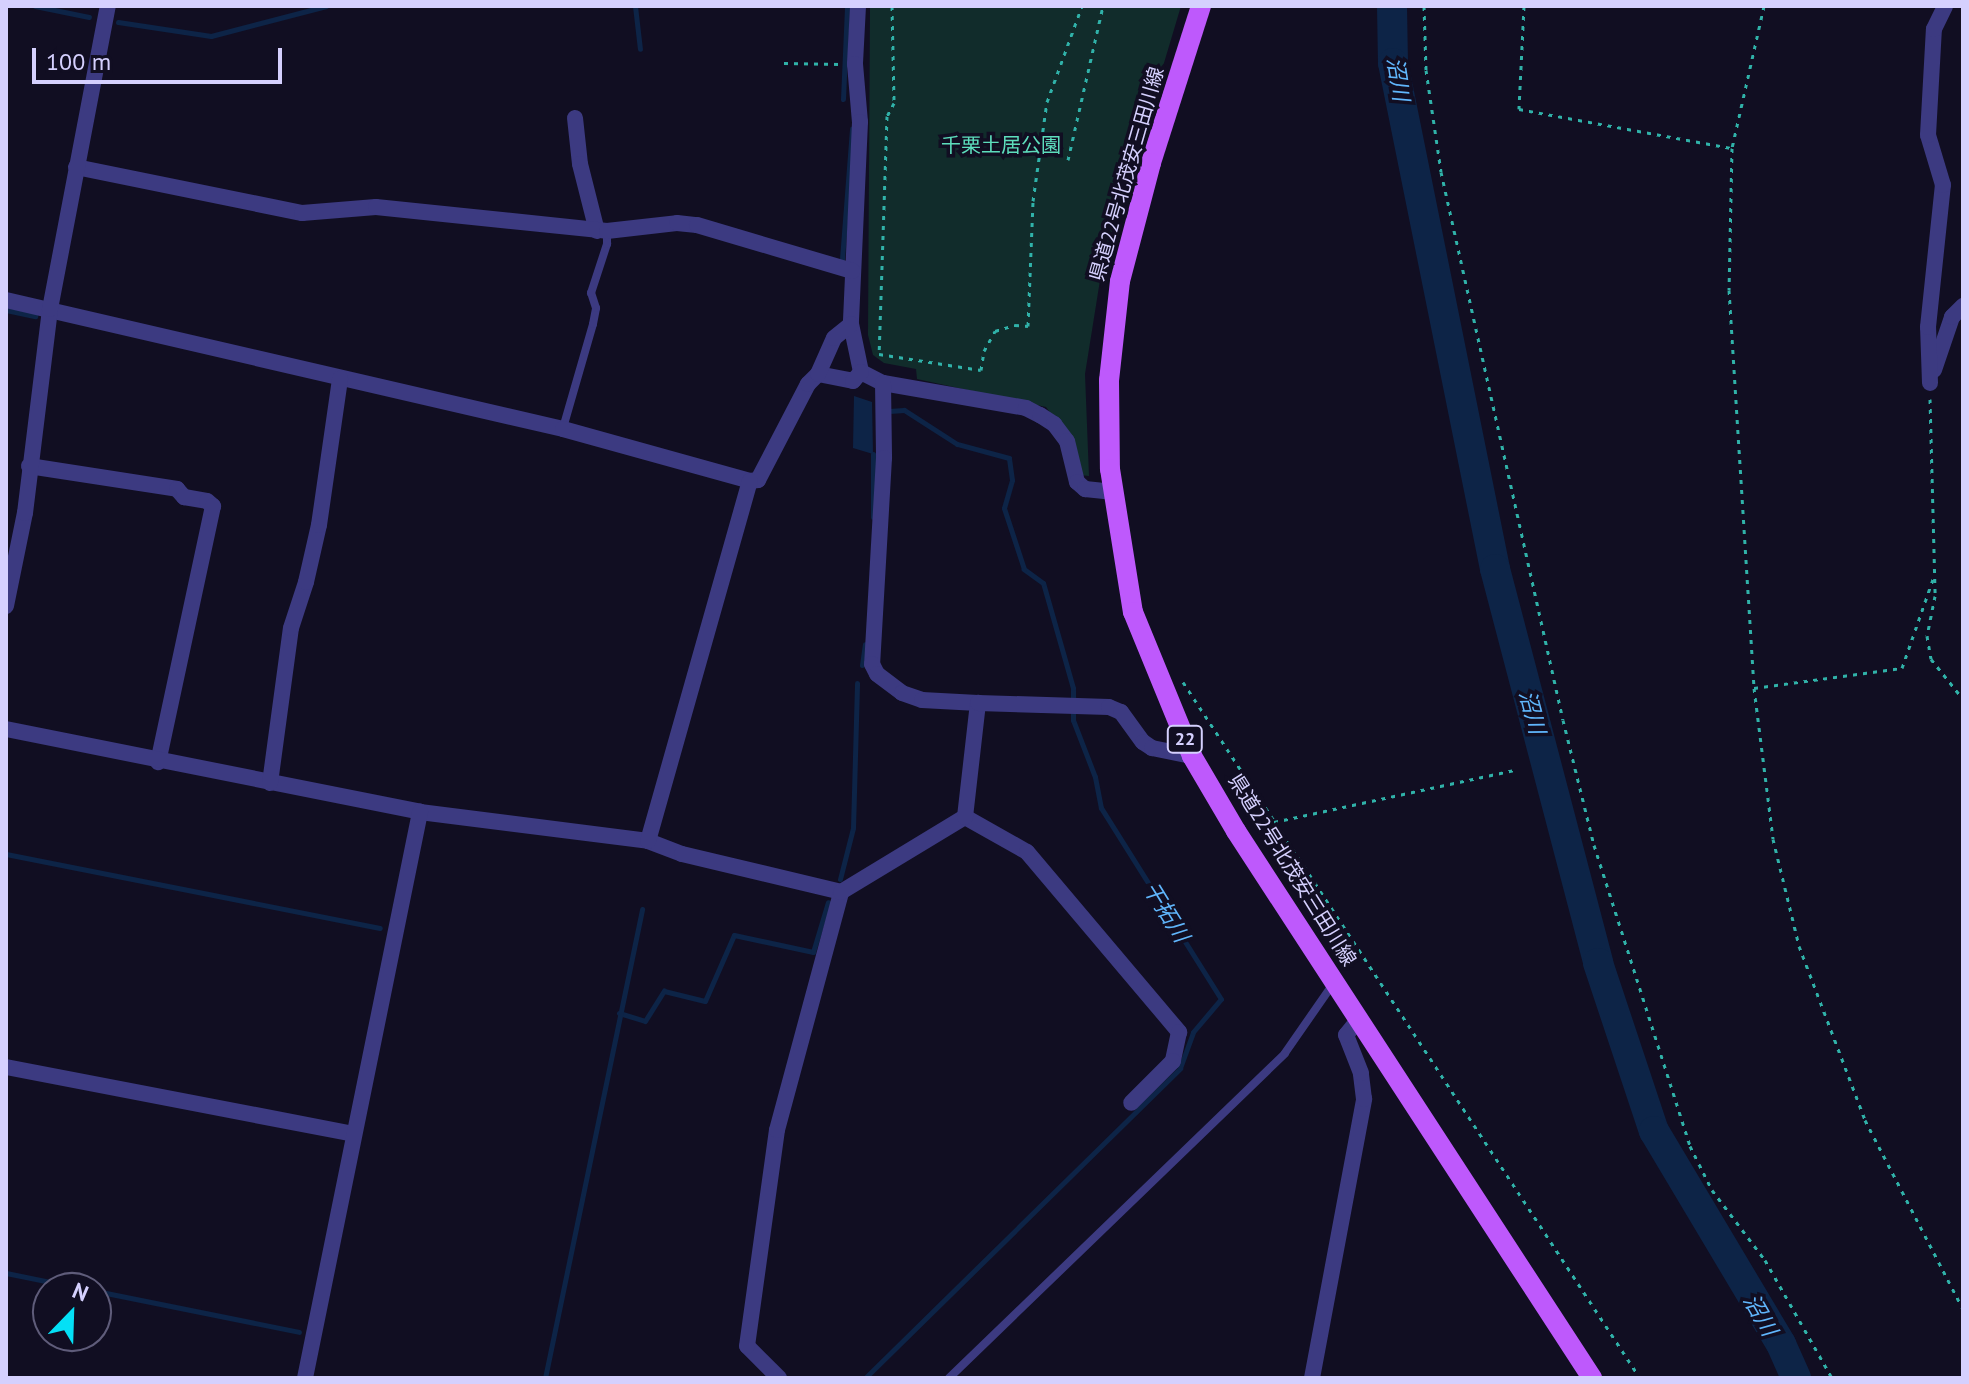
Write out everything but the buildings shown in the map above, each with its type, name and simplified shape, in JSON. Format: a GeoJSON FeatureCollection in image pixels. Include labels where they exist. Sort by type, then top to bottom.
{"type":"FeatureCollection","features":[{"type":"Feature","properties":{"kind":"main road","name":"県道22号北茂安三田川線"},"geometry":{"type":"LineString","coordinates":[[1201,6],[1151,163],[1120,281],[1109,380],[1110,469],[1133,612],[1192,756],[1334,983],[1592,1378]]}},
{"type":"Feature","properties":{"kind":"street"},"geometry":{"type":"LineString","coordinates":[[858,6],[855,64],[860,122],[851,324],[861,372]]}},
{"type":"Feature","properties":{"kind":"street"},"geometry":{"type":"LineString","coordinates":[[1930,383],[1928,327],[1943,185],[1928,135],[1934,29],[1945,6]]}},
{"type":"Feature","properties":{"kind":"street"},"geometry":{"type":"LineString","coordinates":[[6,606],[25,513],[50,309],[103,7]]}},
{"type":"Feature","properties":{"kind":"street"},"geometry":{"type":"LineString","coordinates":[[575,118],[580,164],[602,231]]}},
{"type":"Feature","properties":{"kind":"street"},"geometry":{"type":"LineString","coordinates":[[76,167],[302,213],[376,207],[602,231],[677,223],[697,225],[852,271]]}},
{"type":"Feature","properties":{"kind":"street"},"geometry":{"type":"LineString","coordinates":[[6,300],[563,429],[750,481],[758,480],[808,384],[818,374],[834,338],[851,324]]}},
{"type":"Feature","properties":{"kind":"street"},"geometry":{"type":"LineString","coordinates":[[1930,383],[1952,317],[1963,306]]}},
{"type":"Feature","properties":{"kind":"street"},"geometry":{"type":"LineString","coordinates":[[861,372],[883,383],[1026,408],[1054,424],[1067,441],[1077,482],[1085,489],[1114,492]]}},
{"type":"Feature","properties":{"kind":"street"},"geometry":{"type":"LineString","coordinates":[[818,374],[853,381],[861,372]]}},
{"type":"Feature","properties":{"kind":"street"},"geometry":{"type":"LineString","coordinates":[[270,783],[291,628],[306,582],[319,525],[340,379]]}},
{"type":"Feature","properties":{"kind":"street"},"geometry":{"type":"LineString","coordinates":[[883,383],[884,458],[872,664],[877,674],[902,693],[922,700],[1109,707],[1121,712],[1143,742],[1152,748],[1192,756]]}},
{"type":"Feature","properties":{"kind":"street"},"geometry":{"type":"LineString","coordinates":[[29,466],[177,489],[184,497],[207,501],[213,506],[158,762]]}},
{"type":"Feature","properties":{"kind":"street"},"geometry":{"type":"LineString","coordinates":[[648,841],[750,481]]}},
{"type":"Feature","properties":{"kind":"street"},"geometry":{"type":"LineString","coordinates":[[965,817],[978,703]]}},
{"type":"Feature","properties":{"kind":"street"},"geometry":{"type":"LineString","coordinates":[[6,729],[158,762],[420,812],[648,841],[682,854],[841,892]]}},
{"type":"Feature","properties":{"kind":"street"},"geometry":{"type":"LineString","coordinates":[[305,1378],[420,812]]}},
{"type":"Feature","properties":{"kind":"street"},"geometry":{"type":"LineString","coordinates":[[779,1378],[747,1346],[777,1130],[841,892],[965,817]]}},
{"type":"Feature","properties":{"kind":"street"},"geometry":{"type":"LineString","coordinates":[[965,817],[1027,852],[1179,1032],[1173,1061],[1131,1103]]}},
{"type":"Feature","properties":{"kind":"street"},"geometry":{"type":"LineString","coordinates":[[1312,1378],[1364,1099],[1361,1073],[1346,1035],[1359,1019]]}},
{"type":"Feature","properties":{"kind":"street"},"geometry":{"type":"LineString","coordinates":[[6,1067],[353,1134]]}},
{"type":"Feature","properties":{"kind":"lane"},"geometry":{"type":"LineString","coordinates":[[563,429],[593,324],[596,308],[591,293],[607,244],[602,231]]}},
{"type":"Feature","properties":{"kind":"lane"},"geometry":{"type":"LineString","coordinates":[[949,1378],[1285,1053],[1334,983]]}},
{"type":"Feature","properties":{"kind":"path"},"geometry":{"type":"LineString","coordinates":[[892,6],[894,103],[887,116],[879,354],[981,370],[984,351],[995,331],[1015,325],[1028,326],[1033,201],[1047,102],[1082,6]]}},
{"type":"Feature","properties":{"kind":"path"},"geometry":{"type":"LineString","coordinates":[[1068,160],[1103,6]]}},
{"type":"Feature","properties":{"kind":"path"},"geometry":{"type":"LineString","coordinates":[[1424,6],[1426,70],[1441,172],[1563,720],[1594,845],[1690,1146],[1712,1190],[1765,1260],[1832,1378]]}},
{"type":"Feature","properties":{"kind":"path"},"geometry":{"type":"LineString","coordinates":[[1524,6],[1519,109],[1732,148]]}},
{"type":"Feature","properties":{"kind":"path"},"geometry":{"type":"LineString","coordinates":[[1764,6],[1732,148],[1729,290],[1754,688],[1773,839],[1799,946],[1865,1120],[1963,1309]]}},
{"type":"Feature","properties":{"kind":"path"},"geometry":{"type":"LineString","coordinates":[[784,63],[838,64]]}},
{"type":"Feature","properties":{"kind":"path"},"geometry":{"type":"LineString","coordinates":[[1930,383],[1935,596],[1927,636],[1931,659],[1963,699]]}},
{"type":"Feature","properties":{"kind":"path"},"geometry":{"type":"LineString","coordinates":[[1754,688],[1902,668],[1935,573]]}},
{"type":"Feature","properties":{"kind":"path"},"geometry":{"type":"LineString","coordinates":[[1157,675],[1182,681],[1640,1378]]}},
{"type":"Feature","properties":{"kind":"path"},"geometry":{"type":"LineString","coordinates":[[1274,822],[1514,770]]}},
{"type":"Feature","properties":{"kind":"green space","name":"千栗土居公園"},"geometry":{"type":"Polygon","coordinates":[[[870,6],[1181,6],[1101,274],[1085,374],[1089,476],[1080,475],[1071,441],[1046,407],[917,379],[916,369],[884,363],[873,355],[868,335],[870,6]]]}},
{"type":"Feature","properties":{"kind":"water"},"geometry":{"type":"Polygon","coordinates":[[[854,396],[872,402],[873,454],[853,448],[854,396]]]}},
{"type":"Feature","properties":{"kind":"waterway"},"geometry":{"type":"LineString","coordinates":[[35,6],[89,17]]}},
{"type":"Feature","properties":{"kind":"waterway"},"geometry":{"type":"LineString","coordinates":[[118,22],[211,36],[326,6]]}},
{"type":"Feature","properties":{"kind":"waterway"},"geometry":{"type":"LineString","coordinates":[[635,6],[640,49]]}},
{"type":"Feature","properties":{"kind":"waterway"},"geometry":{"type":"LineString","coordinates":[[843,99],[847,6]]}},
{"type":"Feature","properties":{"kind":"waterway","name":"沼川"},"geometry":{"type":"LineString","coordinates":[[1392,6],[1393,63],[1495,569],[1598,963],[1654,1131],[1781,1344],[1796,1378]]}},
{"type":"Feature","properties":{"kind":"waterway"},"geometry":{"type":"LineString","coordinates":[[842,259],[852,128]]}},
{"type":"Feature","properties":{"kind":"waterway"},"geometry":{"type":"LineString","coordinates":[[6,310],[35,316]]}},
{"type":"Feature","properties":{"kind":"waterway","name":"干拓川"},"geometry":{"type":"LineString","coordinates":[[865,1378],[1180,1068],[1193,1032],[1221,999],[1101,808],[1095,777],[1073,720],[1073,688],[1043,583],[1024,569],[1004,508],[1012,480],[1009,458],[957,444],[904,410],[889,411]]}},
{"type":"Feature","properties":{"kind":"waterway"},"geometry":{"type":"LineString","coordinates":[[873,454],[873,517]]}},
{"type":"Feature","properties":{"kind":"waterway"},"geometry":{"type":"LineString","coordinates":[[862,665],[865,644]]}},
{"type":"Feature","properties":{"kind":"waterway"},"geometry":{"type":"LineString","coordinates":[[840,879],[853,828],[857,683]]}},
{"type":"Feature","properties":{"kind":"waterway"},"geometry":{"type":"LineString","coordinates":[[6,854],[380,928]]}},
{"type":"Feature","properties":{"kind":"waterway"},"geometry":{"type":"LineString","coordinates":[[619,1013],[645,1021],[664,991],[705,1001],[734,935],[813,952],[828,902]]}},
{"type":"Feature","properties":{"kind":"waterway"},"geometry":{"type":"LineString","coordinates":[[545,1378],[642,909]]}},
{"type":"Feature","properties":{"kind":"waterway"},"geometry":{"type":"LineString","coordinates":[[6,1273],[32,1278]]}},
{"type":"Feature","properties":{"kind":"waterway"},"geometry":{"type":"LineString","coordinates":[[112,1294],[299,1332]]}}]}
